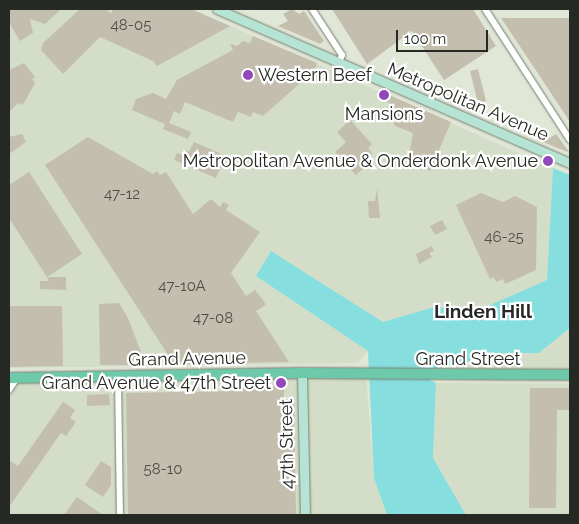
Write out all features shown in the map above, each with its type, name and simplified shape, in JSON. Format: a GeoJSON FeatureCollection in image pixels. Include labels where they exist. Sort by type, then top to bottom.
{"type":"FeatureCollection","features":[{"type":"Feature","properties":{"kind":"main road","name":"Metropolitan Avenue"},"geometry":{"type":"LineString","coordinates":[[217,9],[570,163]]}},
{"type":"Feature","properties":{"kind":"main road","name":"Grand Avenue"},"geometry":{"type":"LineString","coordinates":[[13,378],[302,373],[366,375]]}},
{"type":"Feature","properties":{"kind":"main road","name":"47th Street"},"geometry":{"type":"LineString","coordinates":[[302,373],[305,515]]}},
{"type":"Feature","properties":{"kind":"main road","name":"Grand Street"},"geometry":{"type":"LineString","coordinates":[[366,375],[570,375]]}},
{"type":"Feature","properties":{"kind":"street"},"geometry":{"type":"LineString","coordinates":[[312,9],[342,55],[339,63]]}},
{"type":"Feature","properties":{"kind":"street"},"geometry":{"type":"LineString","coordinates":[[485,9],[570,140]]}},
{"type":"Feature","properties":{"kind":"street"},"geometry":{"type":"LineString","coordinates":[[118,376],[120,515]]}},
{"type":"Feature","properties":{"kind":"street"},"geometry":{"type":"LineString","coordinates":[[9,390],[13,378]]}},
{"type":"Feature","properties":{"kind":"shaded area"},"geometry":{"type":"Polygon","coordinates":[[[9,9],[192,9],[553,168],[547,280],[481,309],[434,307],[383,322],[271,251],[256,276],[368,351],[358,363],[9,368],[9,9]]]}},
{"type":"Feature","properties":{"kind":"shaded area"},"geometry":{"type":"Polygon","coordinates":[[[570,328],[570,369],[430,370],[478,353],[539,353],[570,328]]]}},
{"type":"Feature","properties":{"kind":"shaded area"},"geometry":{"type":"Polygon","coordinates":[[[366,375],[374,478],[387,515],[9,515],[9,378],[366,375]]]}},
{"type":"Feature","properties":{"kind":"shaded area"},"geometry":{"type":"Polygon","coordinates":[[[436,383],[570,384],[570,515],[466,515],[433,458],[436,383]]]}},
{"type":"Feature","properties":{"kind":"water"},"geometry":{"type":"Polygon","coordinates":[[[553,168],[570,175],[570,328],[539,353],[478,353],[478,360],[430,369],[430,380],[436,383],[433,458],[466,515],[387,515],[374,478],[368,351],[256,276],[271,251],[383,322],[434,307],[481,309],[547,280],[553,168]]]}},
{"type":"Feature","properties":{"kind":"building"},"geometry":{"type":"Polygon","coordinates":[[[9,9],[61,9],[45,24],[30,19],[33,33],[20,41],[9,22],[9,9]]]}},
{"type":"Feature","properties":{"kind":"building"},"geometry":{"type":"Polygon","coordinates":[[[80,9],[106,9],[111,14],[113,9],[191,9],[230,26],[157,66],[153,61],[100,37],[63,74],[41,50],[43,43],[80,9]]]}},
{"type":"Feature","properties":{"kind":"building"},"geometry":{"type":"Polygon","coordinates":[[[292,9],[299,14],[304,11],[324,41],[320,44],[278,26],[288,21],[283,14],[292,9]]]}},
{"type":"Feature","properties":{"kind":"building"},"geometry":{"type":"Polygon","coordinates":[[[332,9],[473,9],[496,46],[444,80],[412,31],[367,64],[332,9]]]}},
{"type":"Feature","properties":{"kind":"building"},"geometry":{"type":"Polygon","coordinates":[[[501,18],[570,18],[570,122],[537,72],[501,18]]]}},
{"type":"Feature","properties":{"kind":"building","name":"Western Beef"},"geometry":{"type":"Polygon","coordinates":[[[253,36],[317,63],[315,70],[263,116],[253,112],[251,117],[238,112],[233,122],[185,102],[180,114],[174,111],[169,123],[191,132],[188,139],[163,129],[165,124],[132,110],[136,99],[153,93],[166,99],[177,80],[233,50],[230,44],[237,46],[243,41],[250,43],[253,36]]]}},
{"type":"Feature","properties":{"kind":"building"},"geometry":{"type":"Polygon","coordinates":[[[24,63],[35,77],[32,79],[35,83],[23,105],[18,103],[9,112],[9,70],[24,63]]]}},
{"type":"Feature","properties":{"kind":"building"},"geometry":{"type":"Polygon","coordinates":[[[478,69],[486,101],[478,103],[470,71],[478,69]]]}},
{"type":"Feature","properties":{"kind":"building"},"geometry":{"type":"Polygon","coordinates":[[[380,91],[451,122],[430,171],[414,164],[409,155],[413,133],[395,126],[387,112],[389,102],[381,101],[380,91]]]}},
{"type":"Feature","properties":{"kind":"building"},"geometry":{"type":"Polygon","coordinates":[[[350,120],[372,144],[368,148],[372,153],[363,161],[367,165],[356,175],[335,152],[346,142],[337,132],[350,120]]]}},
{"type":"Feature","properties":{"kind":"building"},"geometry":{"type":"Polygon","coordinates":[[[22,134],[26,142],[9,154],[9,137],[22,134]]]}},
{"type":"Feature","properties":{"kind":"building"},"geometry":{"type":"Polygon","coordinates":[[[556,134],[570,153],[543,142],[556,134]]]}},
{"type":"Feature","properties":{"kind":"building"},"geometry":{"type":"Polygon","coordinates":[[[88,137],[153,174],[157,171],[160,175],[166,172],[193,214],[211,199],[220,207],[223,202],[229,205],[226,210],[260,232],[231,273],[246,296],[255,290],[266,305],[256,311],[289,362],[174,364],[45,165],[88,137]]]}},
{"type":"Feature","properties":{"kind":"building"},"geometry":{"type":"Polygon","coordinates":[[[194,142],[226,156],[216,178],[174,160],[177,153],[182,155],[184,149],[189,152],[194,142]]]}},
{"type":"Feature","properties":{"kind":"building"},"geometry":{"type":"Polygon","coordinates":[[[29,172],[82,254],[47,277],[9,218],[9,185],[29,172]]]}},
{"type":"Feature","properties":{"kind":"building"},"geometry":{"type":"Polygon","coordinates":[[[377,189],[380,218],[369,218],[368,201],[375,201],[377,189]]]}},
{"type":"Feature","properties":{"kind":"building"},"geometry":{"type":"Polygon","coordinates":[[[481,193],[503,202],[515,196],[537,207],[536,270],[505,284],[503,279],[496,282],[494,277],[490,279],[456,205],[481,193]]]}},
{"type":"Feature","properties":{"kind":"building"},"geometry":{"type":"Polygon","coordinates":[[[442,220],[447,229],[435,235],[430,226],[442,220]]]}},
{"type":"Feature","properties":{"kind":"building"},"geometry":{"type":"Polygon","coordinates":[[[432,246],[434,251],[429,253],[432,257],[419,264],[416,254],[432,246]]]}},
{"type":"Feature","properties":{"kind":"building"},"geometry":{"type":"Polygon","coordinates":[[[47,277],[66,277],[66,290],[40,289],[40,281],[49,281],[47,277]]]}},
{"type":"Feature","properties":{"kind":"building"},"geometry":{"type":"Polygon","coordinates":[[[119,303],[128,318],[146,365],[100,365],[99,304],[119,303]]]}},
{"type":"Feature","properties":{"kind":"building"},"geometry":{"type":"Polygon","coordinates":[[[9,306],[62,306],[63,366],[9,367],[9,306]]]}},
{"type":"Feature","properties":{"kind":"building"},"geometry":{"type":"Polygon","coordinates":[[[284,386],[284,399],[294,399],[296,515],[128,515],[126,393],[235,391],[235,387],[284,386]]]}},
{"type":"Feature","properties":{"kind":"building"},"geometry":{"type":"Polygon","coordinates":[[[530,388],[570,388],[570,410],[557,410],[556,508],[529,508],[530,388]]]}},
{"type":"Feature","properties":{"kind":"building"},"geometry":{"type":"Polygon","coordinates":[[[109,394],[110,405],[87,406],[87,395],[109,394]]]}},
{"type":"Feature","properties":{"kind":"building"},"geometry":{"type":"Polygon","coordinates":[[[63,402],[75,410],[70,418],[76,422],[66,436],[61,433],[9,507],[9,460],[18,466],[63,402]]]}},
{"type":"Feature","properties":{"kind":"building"},"geometry":{"type":"Polygon","coordinates":[[[101,461],[111,467],[111,485],[103,497],[85,485],[101,461]]]}},
{"type":"Feature","properties":{"kind":"building"},"geometry":{"type":"Polygon","coordinates":[[[77,497],[103,515],[64,515],[77,497]]]}},
{"type":"Feature","properties":{"kind":"place","name":"Western Beef"},"geometry":{"type":"Point","coordinates":[248,75]}},
{"type":"Feature","properties":{"kind":"place","name":"Mansions"},"geometry":{"type":"Point","coordinates":[384,95]}},
{"type":"Feature","properties":{"kind":"place","name":"Metropolitan Avenue & Onderdonk Avenue"},"geometry":{"type":"Point","coordinates":[548,161]}},
{"type":"Feature","properties":{"kind":"place","name":"Grand Avenue & 47th Street"},"geometry":{"type":"Point","coordinates":[281,383]}},
{"type":"Feature","properties":{"kind":"district","name":"Linden Hill"},"geometry":{"type":"Point","coordinates":[483,312]}}]}
